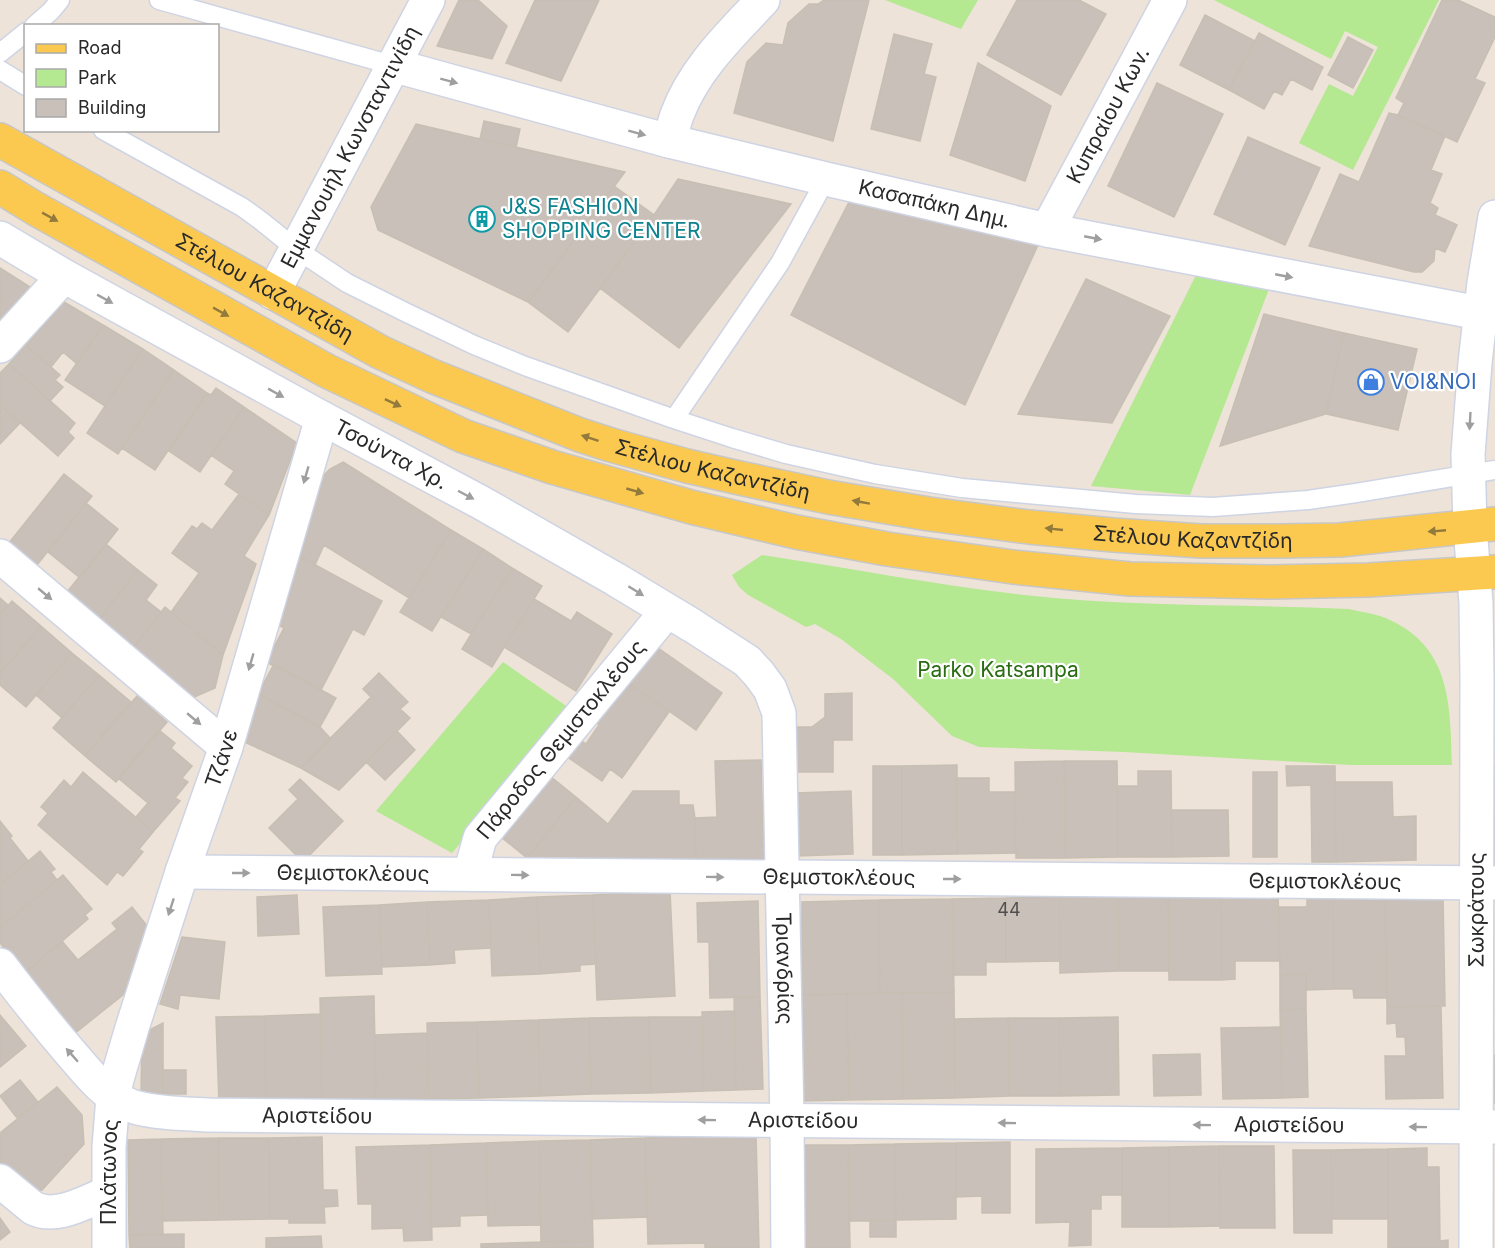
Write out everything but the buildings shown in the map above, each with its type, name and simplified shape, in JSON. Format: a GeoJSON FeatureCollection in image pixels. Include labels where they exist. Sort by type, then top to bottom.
{"type":"FeatureCollection","features":[{"type":"Feature","properties":{"kind":"main road","name":"Στέλιου Καζαντζίδη"},"geometry":{"type":"LineString","coordinates":[[0,140],[380,352],[580,435],[687,466],[781,487],[929,514],[1091,533],[1201,541],[1340,540],[1483,526]]}},
{"type":"Feature","properties":{"kind":"main road","name":"Στέλιου Καζαντζίδη"},"geometry":{"type":"LineString","coordinates":[[0,187],[327,371],[454,432],[552,466],[691,507],[796,532],[887,549],[1001,565],[1130,579],[1269,582],[1369,580],[1485,572]]}},
{"type":"Feature","properties":{"kind":"street","name":"Εμμανουήλ Κωνσταντινίδη"},"geometry":{"type":"LineString","coordinates":[[273,293],[428,0]]}},
{"type":"Feature","properties":{"kind":"street"},"geometry":{"type":"LineString","coordinates":[[669,141],[677,114],[696,78],[710,58],[763,0]]}},
{"type":"Feature","properties":{"kind":"street","name":"Κυπραίου Κων."},"geometry":{"type":"LineString","coordinates":[[1047,230],[1170,0]]}},
{"type":"Feature","properties":{"kind":"street","name":"Κασαπάκη Δημ."},"geometry":{"type":"LineString","coordinates":[[392,65],[669,141],[1047,230],[1488,315]]}},
{"type":"Feature","properties":{"kind":"street","name":"Σωκράτους"},"geometry":{"type":"LineString","coordinates":[[1476,1248],[1486,1127],[1486,883],[1477,678],[1485,572],[1482,472],[1468,454],[1471,403],[1488,315],[1488,253],[1495,217]]}},
{"type":"Feature","properties":{"kind":"street","name":"Τσούντα Χρ."},"geometry":{"type":"LineString","coordinates":[[0,238],[64,276],[480,502],[615,579],[747,661],[770,689]]}},
{"type":"Feature","properties":{"kind":"street"},"geometry":{"type":"LineString","coordinates":[[0,346],[64,276]]}},
{"type":"Feature","properties":{"kind":"street","name":"Τζάνε"},"geometry":{"type":"LineString","coordinates":[[113,1096],[132,1028],[182,872],[226,747],[322,418]]}},
{"type":"Feature","properties":{"kind":"street"},"geometry":{"type":"LineString","coordinates":[[0,556],[226,747]]}},
{"type":"Feature","properties":{"kind":"street","name":"Πάροδος Θεμιστοκλέους"},"geometry":{"type":"LineString","coordinates":[[470,874],[476,847],[487,828],[667,611]]}},
{"type":"Feature","properties":{"kind":"street","name":"Τριανδρίας"},"geometry":{"type":"LineString","coordinates":[[770,689],[779,713],[788,1121],[788,1248]]}},
{"type":"Feature","properties":{"kind":"street","name":"Θεμιστοκλέους"},"geometry":{"type":"LineString","coordinates":[[182,872],[1486,883]]}},
{"type":"Feature","properties":{"kind":"street","name":"Αριστείδου"},"geometry":{"type":"LineString","coordinates":[[0,965],[73,1056],[113,1096],[132,1106],[172,1113],[1486,1127]]}},
{"type":"Feature","properties":{"kind":"street","name":"Πλάτωνος"},"geometry":{"type":"LineString","coordinates":[[109,1248],[109,1147],[113,1096]]}},
{"type":"Feature","properties":{"kind":"street"},"geometry":{"type":"LineString","coordinates":[[0,1181],[33,1208],[50,1213],[62,1211],[108,1192]]}},
{"type":"Feature","properties":{"kind":"lane"},"geometry":{"type":"LineString","coordinates":[[36,24],[60,0]]}},
{"type":"Feature","properties":{"kind":"lane"},"geometry":{"type":"LineString","coordinates":[[159,0],[392,65]]}},
{"type":"Feature","properties":{"kind":"lane"},"geometry":{"type":"LineString","coordinates":[[0,53],[24,34]]}},
{"type":"Feature","properties":{"kind":"lane"},"geometry":{"type":"LineString","coordinates":[[0,70],[24,85]]}},
{"type":"Feature","properties":{"kind":"lane"},"geometry":{"type":"LineString","coordinates":[[107,132],[242,207],[296,249],[347,283],[474,345],[581,387],[786,454],[875,474],[962,488],[1114,503],[1213,507],[1356,494],[1482,472]]}},
{"type":"Feature","properties":{"kind":"lane"},"geometry":{"type":"LineString","coordinates":[[674,419],[774,272],[826,179]]}},
{"type":"Feature","properties":{"kind":"lane"},"geometry":{"type":"LineString","coordinates":[[781,487],[786,454]]}},
{"type":"Feature","properties":{"kind":"green space"},"geometry":{"type":"Polygon","coordinates":[[[885,0],[978,0],[961,29],[885,0]]]}},
{"type":"Feature","properties":{"kind":"green space"},"geometry":{"type":"Polygon","coordinates":[[[1214,0],[1439,0],[1353,170],[1299,143],[1329,84],[1353,96],[1378,47],[1345,31],[1331,59],[1214,0]]]}},
{"type":"Feature","properties":{"kind":"green space"},"geometry":{"type":"Polygon","coordinates":[[[1197,273],[1269,289],[1190,495],[1091,486],[1197,273]]]}},
{"type":"Feature","properties":{"kind":"green space","name":"Parko Katsampa"},"geometry":{"type":"Polygon","coordinates":[[[762,555],[991,591],[1064,599],[1348,609],[1382,617],[1412,633],[1437,664],[1448,702],[1452,765],[1351,765],[1124,752],[979,747],[952,736],[893,679],[841,639],[815,624],[806,627],[748,595],[739,587],[732,575],[762,555]]]}},
{"type":"Feature","properties":{"kind":"green space"},"geometry":{"type":"Polygon","coordinates":[[[503,662],[572,710],[452,853],[376,811],[503,662]]]}},
{"type":"Feature","properties":{"kind":"place","name":"J&S FASHION SHOPPING CENTER"},"geometry":{"type":"Point","coordinates":[482,219]}},
{"type":"Feature","properties":{"kind":"place","name":"VOI&NOI"},"geometry":{"type":"Point","coordinates":[1371,382]}}]}
